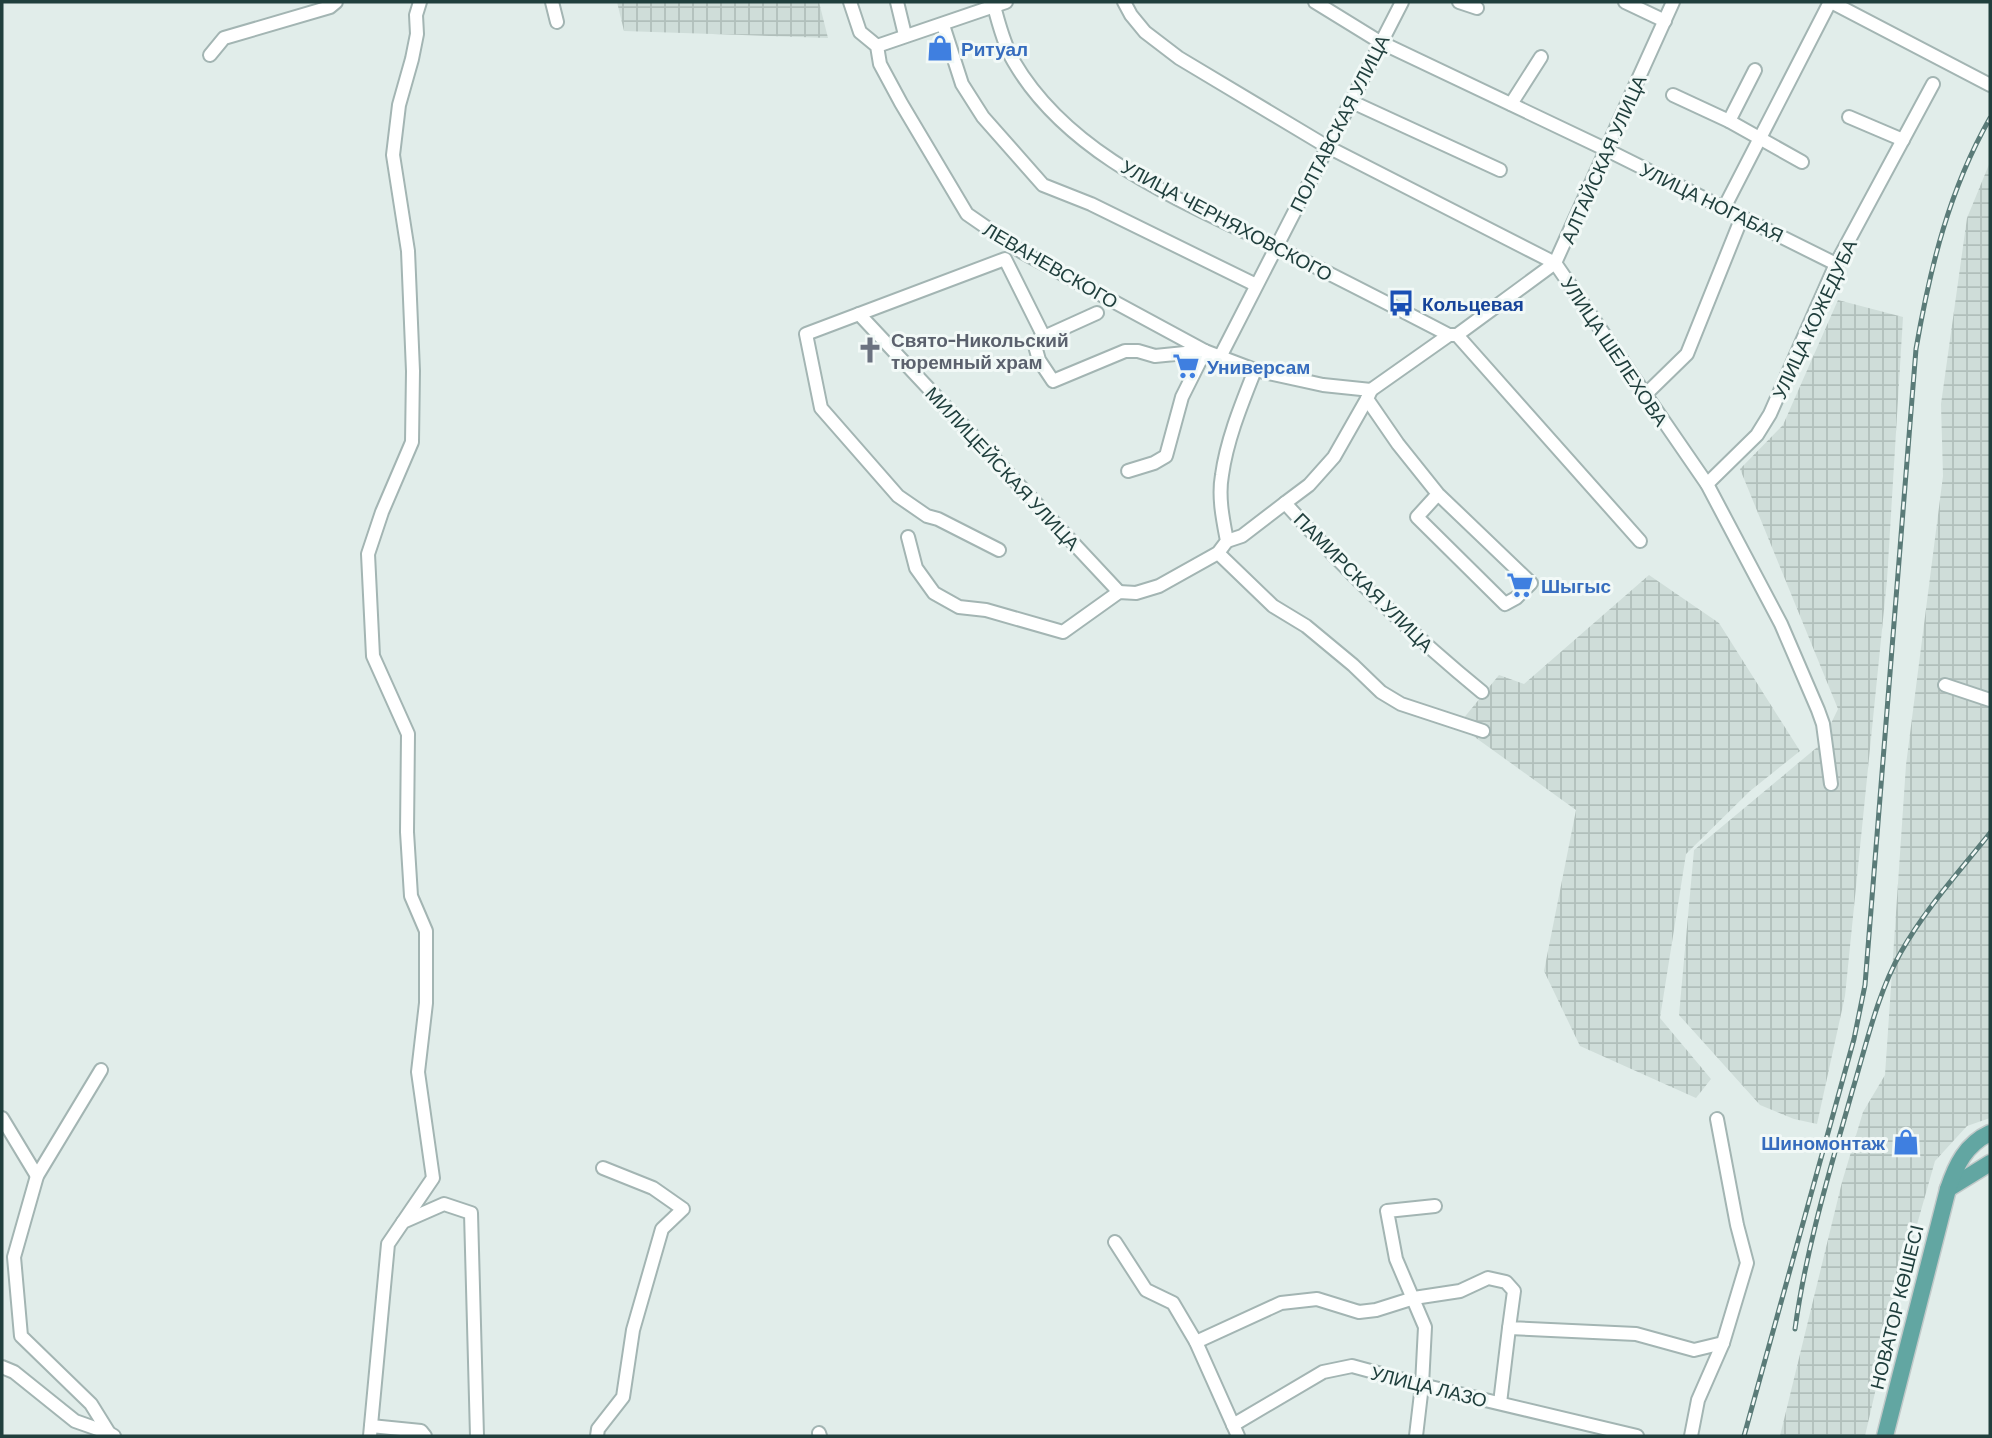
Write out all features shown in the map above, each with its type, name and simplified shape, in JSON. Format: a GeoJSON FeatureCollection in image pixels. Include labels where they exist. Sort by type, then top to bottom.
{"type":"FeatureCollection","features":[{"type":"Feature","properties":{"kind":"main road","name":"НОВАТОР КӨШЕСІ"},"geometry":{"type":"LineString","coordinates":[[1885,1436],[1948,1189],[1957,1164],[1967,1150],[1990,1133]]}},
{"type":"Feature","properties":{"kind":"main road"},"geometry":{"type":"LineString","coordinates":[[1948,1189],[1984,1166],[1966,1155],[1967,1150]]}},
{"type":"Feature","properties":{"kind":"street"},"geometry":{"type":"LineString","coordinates":[[211,55],[224,38],[330,7],[336,2]]}},
{"type":"Feature","properties":{"kind":"street"},"geometry":{"type":"LineString","coordinates":[[421,2],[416,15],[417,34],[400,105],[393,155],[408,251],[413,371],[412,442],[382,512],[368,554],[373,656],[408,734],[407,832],[411,896],[426,931],[426,1003],[418,1072],[433,1178],[387,1244],[370,1431],[421,1431],[425,1436]]}},
{"type":"Feature","properties":{"kind":"street"},"geometry":{"type":"LineString","coordinates":[[552,2],[557,22]]}},
{"type":"Feature","properties":{"kind":"street","name":"ЛЕВАНЕВСКОГО"},"geometry":{"type":"LineString","coordinates":[[850,2],[860,32],[877,46],[880,64],[967,214],[1022,252],[1205,351],[1255,370],[1369,395]]}},
{"type":"Feature","properties":{"kind":"street"},"geometry":{"type":"LineString","coordinates":[[897,2],[905,35]]}},
{"type":"Feature","properties":{"kind":"street","name":"УЛИЦА ШЕЛЕХОВА"},"geometry":{"type":"LineString","coordinates":[[1124,2],[1145,32],[1179,58],[1326,146],[1555,263],[1707,484],[1781,624],[1818,710],[1823,724],[1831,784]]}},
{"type":"Feature","properties":{"kind":"street","name":"УЛИЦА НОГАБАЯ"},"geometry":{"type":"LineString","coordinates":[[1315,2],[1380,42],[1607,150],[1836,264]]}},
{"type":"Feature","properties":{"kind":"street","name":"ПОЛТАВСКАЯ УЛИЦА"},"geometry":{"type":"LineString","coordinates":[[1220,357],[1402,2]]}},
{"type":"Feature","properties":{"kind":"street"},"geometry":{"type":"LineString","coordinates":[[1460,2],[1477,8]]}},
{"type":"Feature","properties":{"kind":"street"},"geometry":{"type":"LineString","coordinates":[[1625,2],[1665,21]]}},
{"type":"Feature","properties":{"kind":"street","name":"АЛТАЙСКАЯ УЛИЦА"},"geometry":{"type":"LineString","coordinates":[[1369,395],[1555,263],[1674,2]]}},
{"type":"Feature","properties":{"kind":"street"},"geometry":{"type":"LineString","coordinates":[[1724,208],[1830,2],[1990,82]]}},
{"type":"Feature","properties":{"kind":"street"},"geometry":{"type":"LineString","coordinates":[[877,46],[943,25],[998,3]]}},
{"type":"Feature","properties":{"kind":"street","name":"УЛИЦА ЧЕРНЯХОВСКОГО"},"geometry":{"type":"LineString","coordinates":[[998,3],[1013,61],[1044,102],[1080,137],[1152,184],[1453,335],[1640,541]]}},
{"type":"Feature","properties":{"kind":"street"},"geometry":{"type":"LineString","coordinates":[[943,25],[962,84],[983,117],[1043,185],[1091,204],[1256,285]]}},
{"type":"Feature","properties":{"kind":"street"},"geometry":{"type":"LineString","coordinates":[[1511,104],[1541,57]]}},
{"type":"Feature","properties":{"kind":"street"},"geometry":{"type":"LineString","coordinates":[[1728,121],[1755,70]]}},
{"type":"Feature","properties":{"kind":"street","name":"УЛИЦА КОЖЕДУБА"},"geometry":{"type":"LineString","coordinates":[[1707,484],[1757,435],[1770,414],[1836,264],[1933,84]]}},
{"type":"Feature","properties":{"kind":"street"},"geometry":{"type":"LineString","coordinates":[[1673,95],[1728,121],[1802,162]]}},
{"type":"Feature","properties":{"kind":"street"},"geometry":{"type":"LineString","coordinates":[[1350,101],[1500,170]]}},
{"type":"Feature","properties":{"kind":"street"},"geometry":{"type":"LineString","coordinates":[[1849,117],[1903,140]]}},
{"type":"Feature","properties":{"kind":"street"},"geometry":{"type":"LineString","coordinates":[[1645,395],[1687,354],[1742,217]]}},
{"type":"Feature","properties":{"kind":"street","name":"ЛЕВАНЕВСКОГО"},"geometry":{"type":"LineString","coordinates":[[999,550],[927,516],[898,496],[821,408],[806,334],[1005,259],[1044,337]]}},
{"type":"Feature","properties":{"kind":"street","name":"ЛЕВАНЕВСКОГО"},"geometry":{"type":"LineString","coordinates":[[1097,313],[1039,339],[1035,346],[1039,360],[1053,380],[1125,351],[1138,351],[1155,356],[1205,351]]}},
{"type":"Feature","properties":{"kind":"street","name":"МИЛИЦЕЙСКАЯ УЛИЦА"},"geometry":{"type":"LineString","coordinates":[[859,314],[1119,592]]}},
{"type":"Feature","properties":{"kind":"street"},"geometry":{"type":"LineString","coordinates":[[1128,471],[1154,463],[1166,456],[1182,397],[1205,351]]}},
{"type":"Feature","properties":{"kind":"street"},"geometry":{"type":"LineString","coordinates":[[1227,541],[1222,515],[1221,477],[1241,405],[1255,370]]}},
{"type":"Feature","properties":{"kind":"street"},"geometry":{"type":"LineString","coordinates":[[1369,395],[1398,444],[1438,494],[1531,583],[1516,598],[1505,604],[1417,517],[1438,494]]}},
{"type":"Feature","properties":{"kind":"street","name":"ПАМИРСКАЯ УЛИЦА"},"geometry":{"type":"LineString","coordinates":[[1369,395],[1334,457],[1309,485],[1285,503],[1395,618],[1482,692]]}},
{"type":"Feature","properties":{"kind":"street"},"geometry":{"type":"LineString","coordinates":[[908,537],[916,568],[934,593],[959,607],[986,610],[1063,632],[1119,592],[1136,593],[1159,586],[1218,553],[1227,541],[1242,536],[1285,503]]}},
{"type":"Feature","properties":{"kind":"street"},"geometry":{"type":"LineString","coordinates":[[1218,553],[1273,606],[1315,633],[1381,692],[1401,704],[1483,731]]}},
{"type":"Feature","properties":{"kind":"street"},"geometry":{"type":"LineString","coordinates":[[1945,685],[1990,700]]}},
{"type":"Feature","properties":{"kind":"street"},"geometry":{"type":"LineString","coordinates":[[101,1070],[37,1176],[14,1257],[21,1336],[91,1404],[111,1434]]}},
{"type":"Feature","properties":{"kind":"street"},"geometry":{"type":"LineString","coordinates":[[2,1118],[37,1176]]}},
{"type":"Feature","properties":{"kind":"street"},"geometry":{"type":"LineString","coordinates":[[1691,1436],[1698,1400],[1723,1343],[1747,1262],[1737,1225],[1717,1119]]}},
{"type":"Feature","properties":{"kind":"street"},"geometry":{"type":"LineString","coordinates":[[597,1436],[598,1429],[623,1396],[632,1330],[663,1229],[684,1209],[653,1188],[603,1168]]}},
{"type":"Feature","properties":{"kind":"street"},"geometry":{"type":"LineString","coordinates":[[403,1222],[444,1204],[471,1213],[477,1436]]}},
{"type":"Feature","properties":{"kind":"street"},"geometry":{"type":"LineString","coordinates":[[1416,1436],[1425,1327],[1396,1259],[1387,1211],[1435,1206]]}},
{"type":"Feature","properties":{"kind":"street"},"geometry":{"type":"LineString","coordinates":[[1115,1242],[1146,1290],[1173,1303],[1196,1342],[1235,1431]]}},
{"type":"Feature","properties":{"kind":"street"},"geometry":{"type":"LineString","coordinates":[[1196,1342],[1281,1303],[1317,1298],[1359,1312],[1376,1310],[1414,1298],[1460,1291],[1488,1278],[1506,1282],[1514,1291],[1500,1403]]}},
{"type":"Feature","properties":{"kind":"street"},"geometry":{"type":"LineString","coordinates":[[1509,1328],[1636,1334],[1694,1350],[1723,1343]]}},
{"type":"Feature","properties":{"kind":"street","name":"УЛИЦА ЛАЗО"},"geometry":{"type":"LineString","coordinates":[[1235,1431],[1323,1372],[1352,1366],[1637,1436]]}},
{"type":"Feature","properties":{"kind":"street"},"geometry":{"type":"LineString","coordinates":[[2,1367],[14,1372],[75,1421],[111,1434]]}},
{"type":"Feature","properties":{"kind":"shaded area"},"geometry":{"type":"Polygon","coordinates":[[[617,2],[819,2],[828,38],[624,31],[617,2]]]}},
{"type":"Feature","properties":{"kind":"shaded area"},"geometry":{"type":"Polygon","coordinates":[[[1990,162],[1990,1118],[1967,1126],[1935,1161],[1899,1288],[1865,1436],[1780,1436],[1842,1182],[1863,1112],[1885,1075],[1906,765],[1943,476],[1941,404],[1967,218],[1990,162]]]}},
{"type":"Feature","properties":{"kind":"shaded area"},"geometry":{"type":"Polygon","coordinates":[[[1838,300],[1903,317],[1887,580],[1845,996],[1817,1124],[1794,1119],[1760,1105],[1679,1015],[1694,850],[1821,744],[1838,709],[1740,469],[1783,425],[1838,300]]]}},
{"type":"Feature","properties":{"kind":"shaded area"},"geometry":{"type":"Polygon","coordinates":[[[1649,575],[1719,623],[1800,751],[1750,791],[1686,854],[1660,1018],[1711,1079],[1696,1098],[1580,1046],[1544,971],[1576,810],[1458,725],[1499,675],[1524,684],[1649,575]]]}},
{"type":"Feature","properties":{"kind":"railway"},"geometry":{"type":"LineString","coordinates":[[1744,1436],[1854,1039],[1865,985],[1916,349],[1935,259],[1952,201],[1990,118]]}},
{"type":"Feature","properties":{"kind":"railway"},"geometry":{"type":"LineString","coordinates":[[1795,1329],[1819,1209],[1885,985],[1901,952],[1921,921],[1990,833]]}},
{"type":"Feature","properties":{"kind":"place","name":"Ритуал"},"geometry":{"type":"Point","coordinates":[940,48]}},
{"type":"Feature","properties":{"kind":"place","name":"Кольцевая"},"geometry":{"type":"Point","coordinates":[1401,303]}},
{"type":"Feature","properties":{"kind":"place","name":"Свято-Никольский тюремный храм"},"geometry":{"type":"Point","coordinates":[870,350]}},
{"type":"Feature","properties":{"kind":"place","name":"Универсам"},"geometry":{"type":"Point","coordinates":[1186,366]}},
{"type":"Feature","properties":{"kind":"place","name":"Шыгыс"},"geometry":{"type":"Point","coordinates":[1520,585]}},
{"type":"Feature","properties":{"kind":"place","name":"Шиномонтаж"},"geometry":{"type":"Point","coordinates":[1906,1142]}}]}
